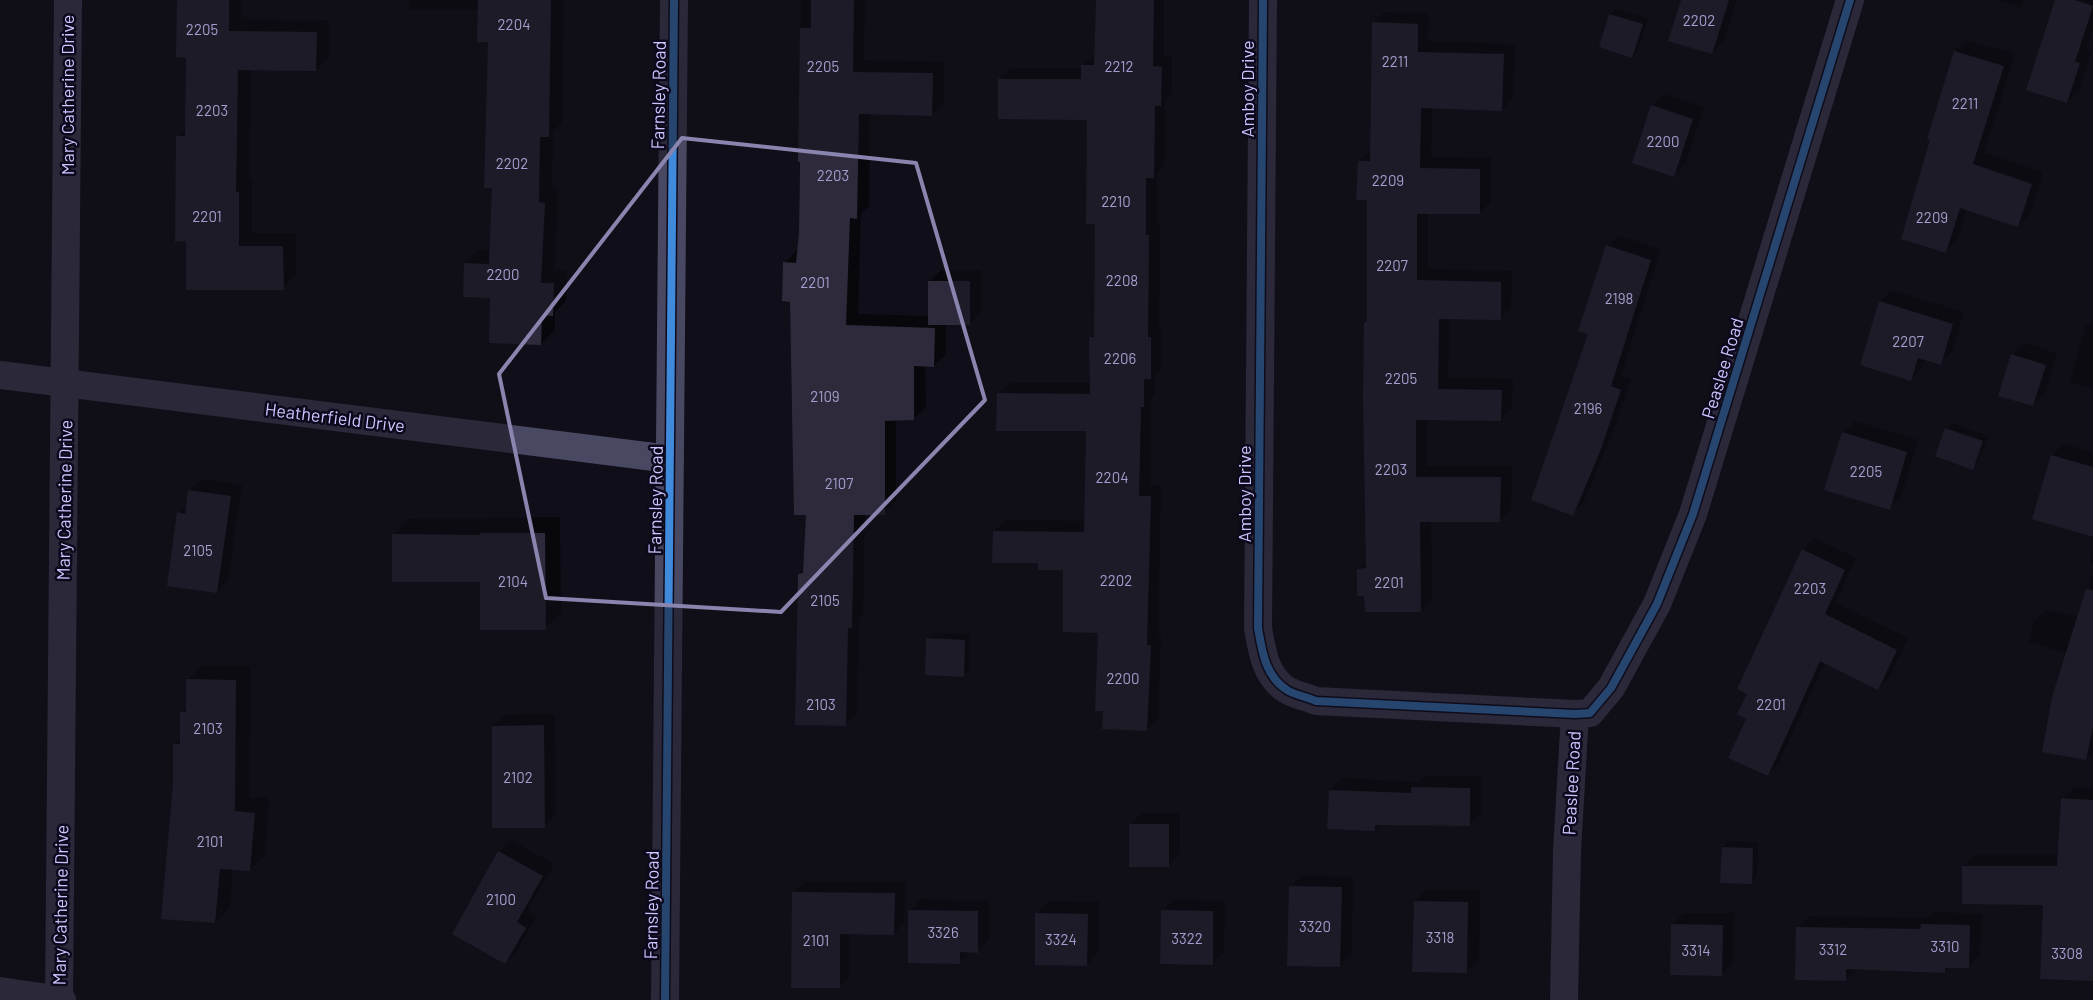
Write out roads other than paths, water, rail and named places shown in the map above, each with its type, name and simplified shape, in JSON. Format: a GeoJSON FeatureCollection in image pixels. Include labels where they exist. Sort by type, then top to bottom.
{"type":"FeatureCollection","features":[{"type":"Feature","properties":{"kind":"street","name":"Mary Catherine Drive"},"geometry":{"type":"LineString","coordinates":[[60,1000],[68,0]]}},
{"type":"Feature","properties":{"kind":"street","name":"Farnsley Road"},"geometry":{"type":"LineString","coordinates":[[665,1000],[674,0]]}},
{"type":"Feature","properties":{"kind":"street","name":"Amboy Drive"},"geometry":{"type":"LineString","coordinates":[[1263,0],[1258,628],[1263,656],[1270,673],[1287,690],[1316,701],[1575,714]]}},
{"type":"Feature","properties":{"kind":"street","name":"Peaslee Road"},"geometry":{"type":"LineString","coordinates":[[1564,1000],[1567,850],[1575,714],[1590,713],[1611,688],[1657,604],[1693,514],[1850,0]]}},
{"type":"Feature","properties":{"kind":"street","name":"Heatherfield Drive"},"geometry":{"type":"LineString","coordinates":[[0,375],[670,459]]}},
{"type":"Feature","properties":{"kind":"street"},"geometry":{"type":"LineString","coordinates":[[0,991],[60,1000]]}}]}
